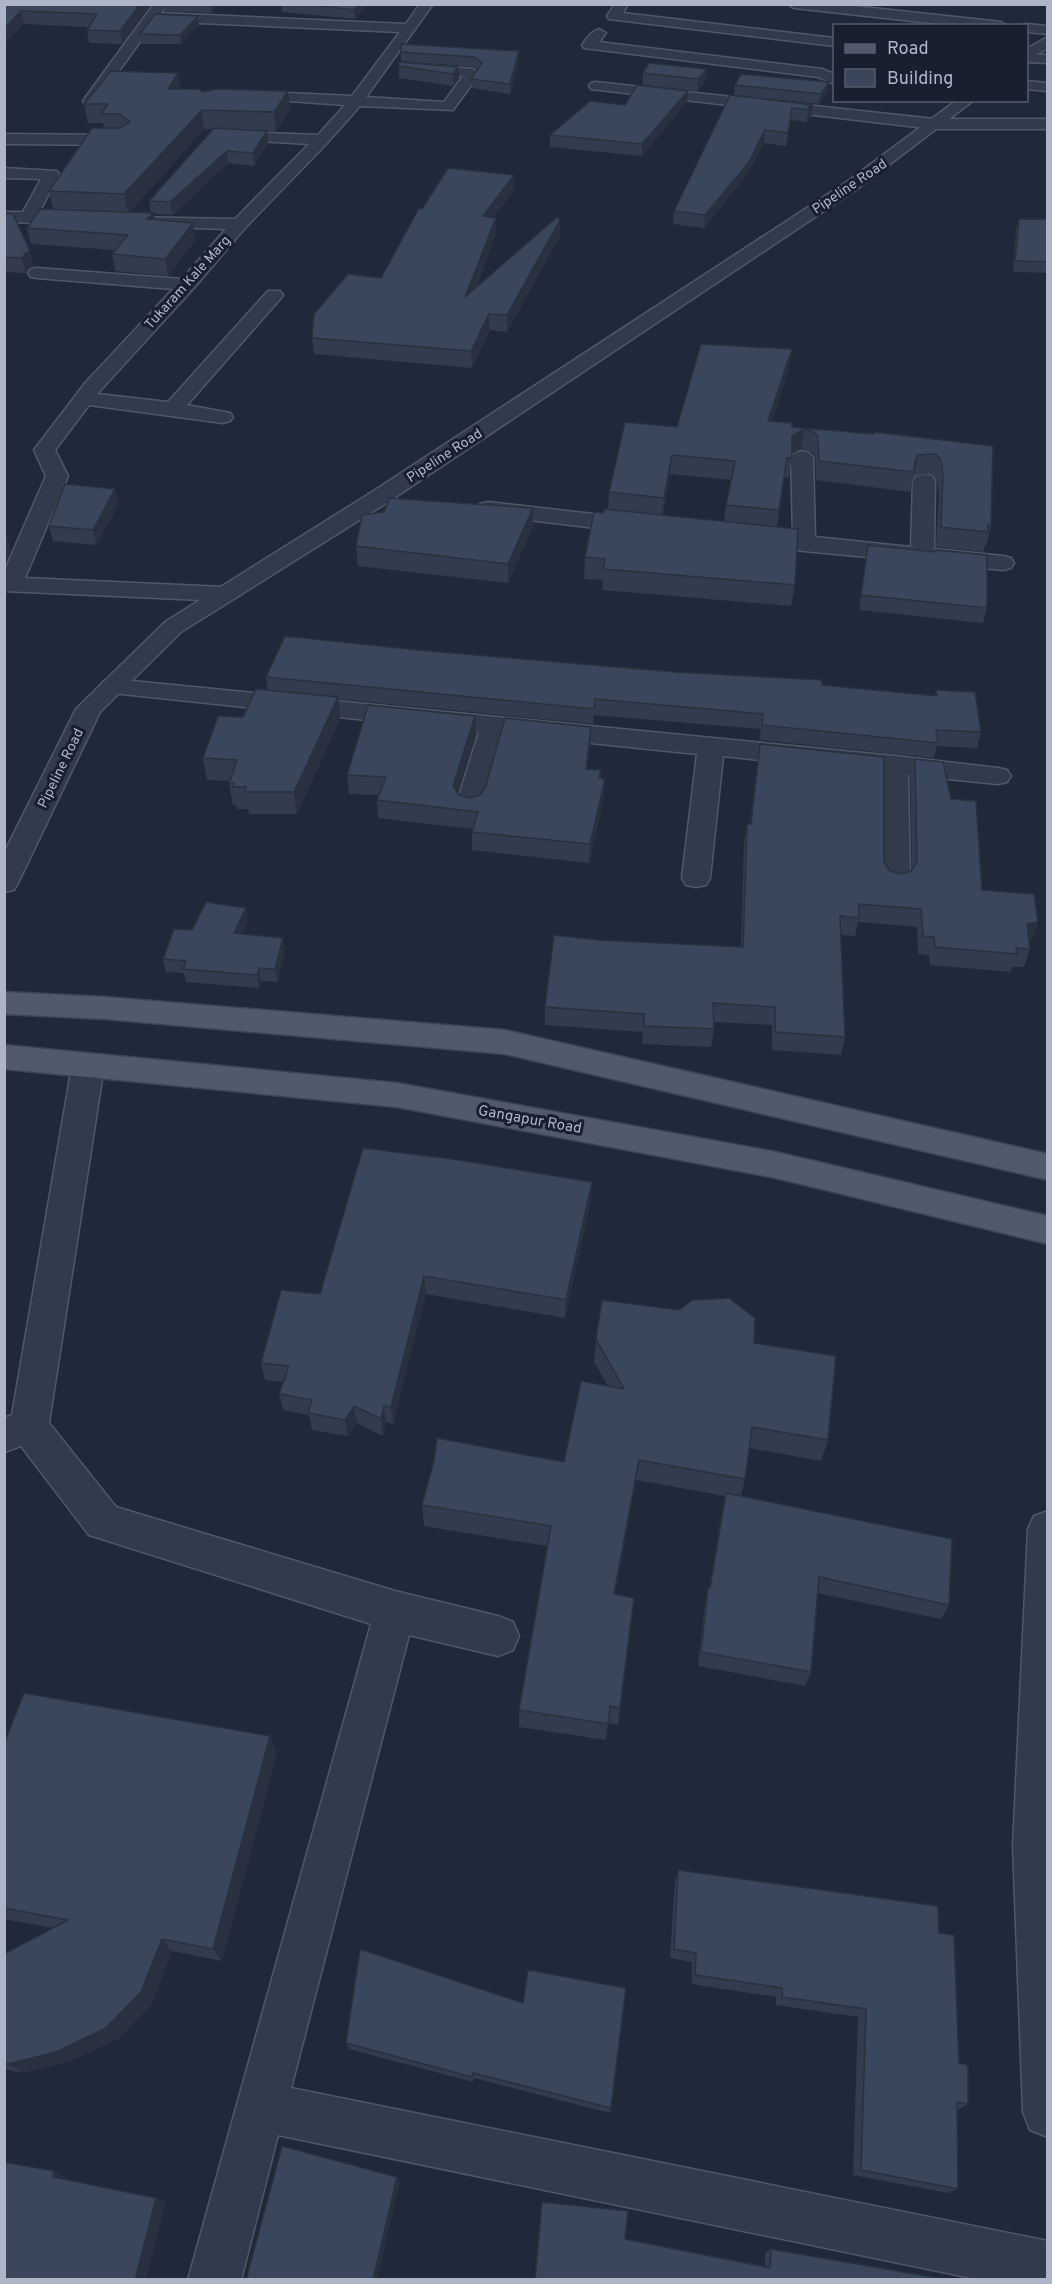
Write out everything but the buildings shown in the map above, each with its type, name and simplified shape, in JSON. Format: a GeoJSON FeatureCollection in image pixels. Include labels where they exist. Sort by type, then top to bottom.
{"type":"FeatureCollection","features":[{"type":"Feature","properties":{"kind":"main road"},"geometry":{"type":"LineString","coordinates":[[4,1003],[105,1008],[505,1042],[1047,1167]]}},
{"type":"Feature","properties":{"kind":"main road","name":"Gangapur Road"},"geometry":{"type":"LineString","coordinates":[[4,1057],[397,1095],[776,1165],[1047,1230]]}},
{"type":"Feature","properties":{"kind":"street"},"geometry":{"type":"LineString","coordinates":[[90,101],[161,4]]}},
{"type":"Feature","properties":{"kind":"street","name":"Tukaram Kale Marg"},"geometry":{"type":"LineString","coordinates":[[8,584],[57,476],[44,450],[83,398],[187,285],[239,224],[322,140],[356,101],[428,4]]}},
{"type":"Feature","properties":{"kind":"street"},"geometry":{"type":"LineString","coordinates":[[794,4],[982,24]]}},
{"type":"Feature","properties":{"kind":"street"},"geometry":{"type":"LineString","coordinates":[[247,21],[257,6]]}},
{"type":"Feature","properties":{"kind":"street"},"geometry":{"type":"LineString","coordinates":[[833,42],[618,10],[589,45],[822,73],[833,79]]}},
{"type":"Feature","properties":{"kind":"street"},"geometry":{"type":"LineString","coordinates":[[151,17],[410,28]]}},
{"type":"Feature","properties":{"kind":"street"},"geometry":{"type":"LineString","coordinates":[[1028,28],[1047,30]]}},
{"type":"Feature","properties":{"kind":"street"},"geometry":{"type":"LineString","coordinates":[[1028,55],[1047,41]]}},
{"type":"Feature","properties":{"kind":"street"},"geometry":{"type":"LineString","coordinates":[[1028,57],[1047,59]]}},
{"type":"Feature","properties":{"kind":"street"},"geometry":{"type":"LineString","coordinates":[[231,93],[448,108],[473,73],[381,66]]}},
{"type":"Feature","properties":{"kind":"street"},"geometry":{"type":"LineString","coordinates":[[1028,85],[1047,87]]}},
{"type":"Feature","properties":{"kind":"street"},"geometry":{"type":"LineString","coordinates":[[596,86],[934,124],[1047,124]]}},
{"type":"Feature","properties":{"kind":"street","name":"Pipeline Road"},"geometry":{"type":"LineString","coordinates":[[4,883],[89,709],[173,627],[380,497],[854,184],[934,124],[959,102]]}},
{"type":"Feature","properties":{"kind":"street"},"geometry":{"type":"LineString","coordinates":[[204,142],[211,134],[322,140]]}},
{"type":"Feature","properties":{"kind":"street"},"geometry":{"type":"LineString","coordinates":[[4,139],[123,140]]}},
{"type":"Feature","properties":{"kind":"street"},"geometry":{"type":"LineString","coordinates":[[4,173],[51,174],[28,218]]}},
{"type":"Feature","properties":{"kind":"street"},"geometry":{"type":"LineString","coordinates":[[149,203],[127,220],[239,224]]}},
{"type":"Feature","properties":{"kind":"street"},"geometry":{"type":"LineString","coordinates":[[4,217],[98,220]]}},
{"type":"Feature","properties":{"kind":"street"},"geometry":{"type":"LineString","coordinates":[[37,273],[187,285]]}},
{"type":"Feature","properties":{"kind":"street"},"geometry":{"type":"LineString","coordinates":[[173,409],[274,295]]}},
{"type":"Feature","properties":{"kind":"street"},"geometry":{"type":"LineString","coordinates":[[83,398],[223,417]]}},
{"type":"Feature","properties":{"kind":"street"},"geometry":{"type":"LineString","coordinates":[[802,457],[804,544]]}},
{"type":"Feature","properties":{"kind":"street"},"geometry":{"type":"LineString","coordinates":[[922,556],[924,481]]}},
{"type":"Feature","properties":{"kind":"street"},"geometry":{"type":"LineString","coordinates":[[380,497],[415,501]]}},
{"type":"Feature","properties":{"kind":"street"},"geometry":{"type":"LineString","coordinates":[[462,506],[663,528]]}},
{"type":"Feature","properties":{"kind":"street"},"geometry":{"type":"LineString","coordinates":[[734,536],[1003,563]]}},
{"type":"Feature","properties":{"kind":"street"},"geometry":{"type":"LineString","coordinates":[[8,584],[224,594]]}},
{"type":"Feature","properties":{"kind":"street"},"geometry":{"type":"LineString","coordinates":[[112,687],[998,776]]}},
{"type":"Feature","properties":{"kind":"street"},"geometry":{"type":"LineString","coordinates":[[470,805],[494,724]]}},
{"type":"Feature","properties":{"kind":"street"},"geometry":{"type":"LineString","coordinates":[[696,878],[711,747]]}},
{"type":"Feature","properties":{"kind":"street"},"geometry":{"type":"LineString","coordinates":[[895,764],[896,880]]}},
{"type":"Feature","properties":{"kind":"street"},"geometry":{"type":"LineString","coordinates":[[88,1066],[17,1431],[103,1522],[395,1611],[498,1636]]}},
{"type":"Feature","properties":{"kind":"street"},"geometry":{"type":"LineString","coordinates":[[1047,1529],[1036,1846],[1047,2112]]}},
{"type":"Feature","properties":{"kind":"street"},"geometry":{"type":"LineString","coordinates":[[214,2280],[395,1611]]}},
{"type":"Feature","properties":{"kind":"street"},"geometry":{"type":"LineString","coordinates":[[261,2107],[1047,2267]]}}]}
